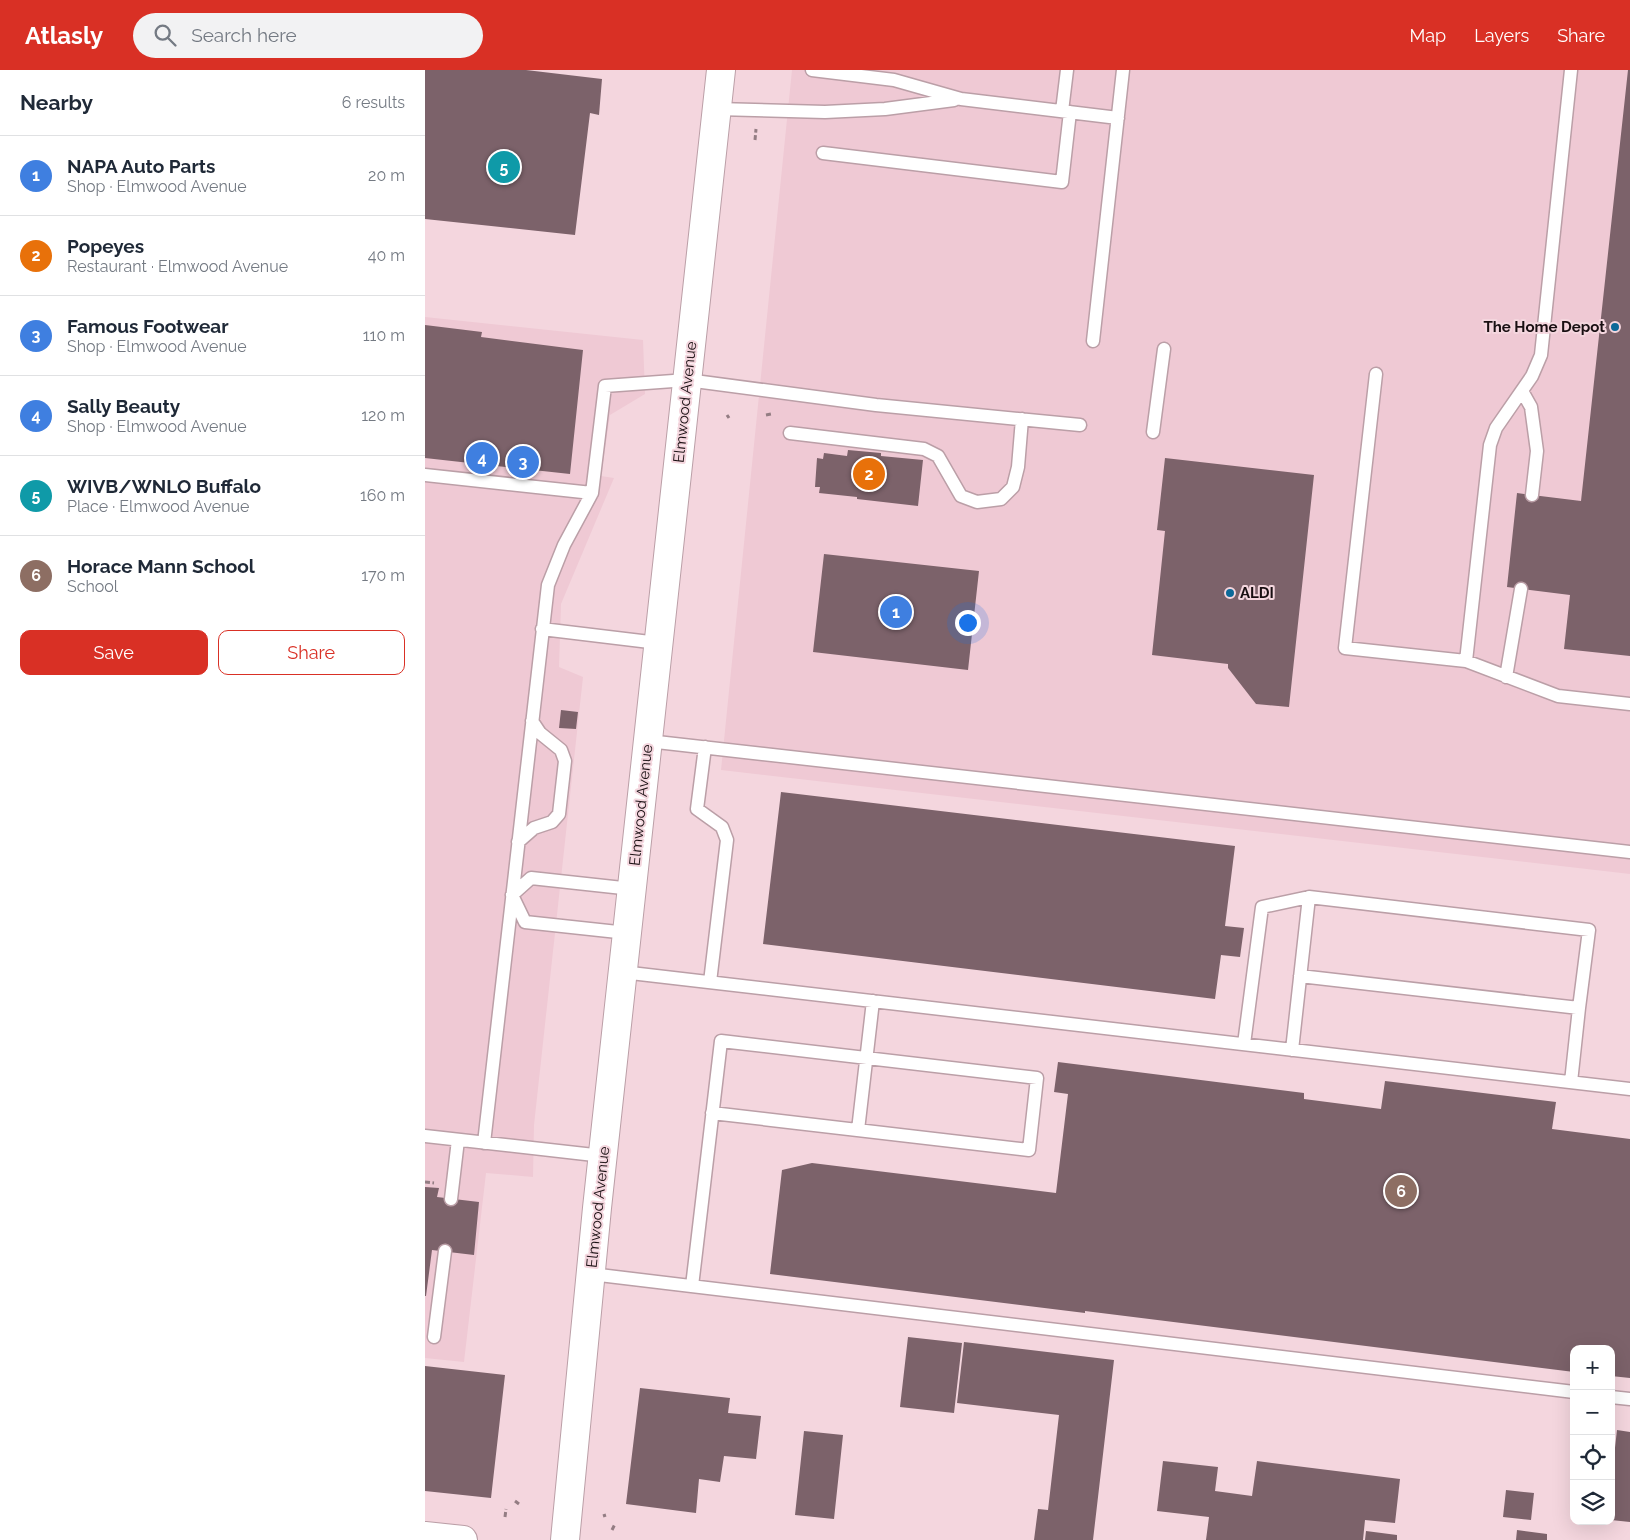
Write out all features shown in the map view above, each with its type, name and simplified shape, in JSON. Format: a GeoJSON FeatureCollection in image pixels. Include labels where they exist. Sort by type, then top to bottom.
{"type":"FeatureCollection","features":[{"type":"Feature","properties":{"kind":"street","name":"Elmwood Avenue"},"geometry":{"type":"LineString","coordinates":[[565,1540],[631,889],[721,70]]}},
{"type":"Feature","properties":{"kind":"street"},"geometry":{"type":"LineString","coordinates":[[425,1536],[463,1540]]}},
{"type":"Feature","properties":{"kind":"lane"},"geometry":{"type":"LineString","coordinates":[[812,70],[894,80],[961,99],[1118,118]]}},
{"type":"Feature","properties":{"kind":"lane"},"geometry":{"type":"LineString","coordinates":[[823,153],[1062,182],[1067,70]]}},
{"type":"Feature","properties":{"kind":"lane"},"geometry":{"type":"LineString","coordinates":[[1093,341],[1123,70]]}},
{"type":"Feature","properties":{"kind":"lane"},"geometry":{"type":"LineString","coordinates":[[1466,661],[1490,445],[1496,428],[1532,376],[1541,355],[1571,70]]}},
{"type":"Feature","properties":{"kind":"lane"},"geometry":{"type":"LineString","coordinates":[[717,109],[835,111],[885,109],[961,99]]}},
{"type":"Feature","properties":{"kind":"lane"},"geometry":{"type":"LineString","coordinates":[[1153,432],[1164,350]]}},
{"type":"Feature","properties":{"kind":"lane"},"geometry":{"type":"LineString","coordinates":[[1377,374],[1345,648],[1466,661],[1557,696],[1630,704]]}},
{"type":"Feature","properties":{"kind":"lane"},"geometry":{"type":"LineString","coordinates":[[484,1143],[548,585],[564,545],[592,493],[605,386],[687,380],[876,405],[1080,425]]}},
{"type":"Feature","properties":{"kind":"lane"},"geometry":{"type":"LineString","coordinates":[[1522,391],[1531,407],[1537,451],[1532,495]]}},
{"type":"Feature","properties":{"kind":"lane"},"geometry":{"type":"LineString","coordinates":[[790,434],[924,450],[939,456],[961,496],[977,502],[1001,499],[1013,487],[1018,467],[1022,419]]}},
{"type":"Feature","properties":{"kind":"lane"},"geometry":{"type":"LineString","coordinates":[[425,475],[592,493]]}},
{"type":"Feature","properties":{"kind":"lane"},"geometry":{"type":"LineString","coordinates":[[1507,677],[1521,589]]}},
{"type":"Feature","properties":{"kind":"lane"},"geometry":{"type":"LineString","coordinates":[[542,629],[658,644]]}},
{"type":"Feature","properties":{"kind":"lane"},"geometry":{"type":"LineString","coordinates":[[518,842],[534,828],[553,822],[559,814],[562,788],[565,761],[561,750],[540,733],[532,720]]}},
{"type":"Feature","properties":{"kind":"lane"},"geometry":{"type":"LineString","coordinates":[[648,741],[1630,852]]}},
{"type":"Feature","properties":{"kind":"lane"},"geometry":{"type":"LineString","coordinates":[[705,747],[697,809],[722,827],[727,840],[710,982]]}},
{"type":"Feature","properties":{"kind":"lane"},"geometry":{"type":"LineString","coordinates":[[512,895],[531,878],[631,889]]}},
{"type":"Feature","properties":{"kind":"lane"},"geometry":{"type":"LineString","coordinates":[[512,895],[525,922],[627,933]]}},
{"type":"Feature","properties":{"kind":"lane"},"geometry":{"type":"LineString","coordinates":[[1292,1050],[1309,897]]}},
{"type":"Feature","properties":{"kind":"lane"},"geometry":{"type":"LineString","coordinates":[[1244,1044],[1262,907],[1309,897],[1589,930],[1571,1082]]}},
{"type":"Feature","properties":{"kind":"lane"},"geometry":{"type":"LineString","coordinates":[[623,972],[1630,1089]]}},
{"type":"Feature","properties":{"kind":"lane"},"geometry":{"type":"LineString","coordinates":[[1300,976],[1579,1008]]}},
{"type":"Feature","properties":{"kind":"lane"},"geometry":{"type":"LineString","coordinates":[[858,1130],[873,1001]]}},
{"type":"Feature","properties":{"kind":"lane"},"geometry":{"type":"LineString","coordinates":[[692,1286],[712,1113],[721,1041],[1037,1078],[1029,1150],[712,1113]]}},
{"type":"Feature","properties":{"kind":"lane"},"geometry":{"type":"LineString","coordinates":[[425,1136],[603,1156]]}},
{"type":"Feature","properties":{"kind":"lane"},"geometry":{"type":"LineString","coordinates":[[451,1199],[458,1140]]}},
{"type":"Feature","properties":{"kind":"lane"},"geometry":{"type":"LineString","coordinates":[[434,1337],[445,1251]]}},
{"type":"Feature","properties":{"kind":"lane"},"geometry":{"type":"LineString","coordinates":[[591,1274],[1570,1392]]}},
{"type":"Feature","properties":{"kind":"lane"},"geometry":{"type":"LineString","coordinates":[[1615,1397],[1630,1399]]}},
{"type":"Feature","properties":{"kind":"path"},"geometry":{"type":"LineString","coordinates":[[755,140],[757,128]]}},
{"type":"Feature","properties":{"kind":"path"},"geometry":{"type":"LineString","coordinates":[[766,415],[771,414]]}},
{"type":"Feature","properties":{"kind":"path"},"geometry":{"type":"LineString","coordinates":[[515,1501],[519,1504]]}},
{"type":"Feature","properties":{"kind":"path"},"geometry":{"type":"LineString","coordinates":[[505,1517],[506,1509]]}},
{"type":"Feature","properties":{"kind":"path"},"geometry":{"type":"LineString","coordinates":[[612,1530],[615,1524]]}},
{"type":"Feature","properties":{"kind":"shaded area"},"geometry":{"type":"Polygon","coordinates":[[[792,70],[1630,70],[1630,874],[721,770],[792,70]]]}},
{"type":"Feature","properties":{"kind":"shaded area"},"geometry":{"type":"Polygon","coordinates":[[[425,317],[643,340],[645,394],[610,415],[601,476],[614,478],[561,604],[559,667],[583,677],[534,1125],[533,1177],[486,1173],[464,1362],[425,1358],[425,317]]]}},
{"type":"Feature","properties":{"kind":"building"},"geometry":{"type":"Polygon","coordinates":[[[425,70],[526,70],[602,79],[599,115],[590,113],[575,235],[425,219],[425,70]]]}},
{"type":"Feature","properties":{"kind":"building","name":"The Home Depot"},"geometry":{"type":"Polygon","coordinates":[[[1628,70],[1630,70],[1630,656],[1564,649],[1570,595],[1507,587],[1517,493],[1581,501],[1628,70]]]}},
{"type":"Feature","properties":{"kind":"building"},"geometry":{"type":"Polygon","coordinates":[[[425,325],[482,332],[481,337],[583,350],[570,474],[425,458],[425,325]]]}},
{"type":"Feature","properties":{"kind":"building"},"geometry":{"type":"Polygon","coordinates":[[[848,450],[881,453],[881,456],[923,460],[918,506],[819,493],[820,487],[815,487],[817,458],[823,459],[824,453],[847,456],[848,450]]]}},
{"type":"Feature","properties":{"kind":"building","name":"ALDI"},"geometry":{"type":"Polygon","coordinates":[[[1165,458],[1314,475],[1289,707],[1256,704],[1228,668],[1228,664],[1152,655],[1165,531],[1157,530],[1165,458]]]}},
{"type":"Feature","properties":{"kind":"building"},"geometry":{"type":"Polygon","coordinates":[[[824,554],[979,571],[968,670],[813,652],[824,554]]]}},
{"type":"Feature","properties":{"kind":"building"},"geometry":{"type":"Polygon","coordinates":[[[561,710],[578,712],[576,729],[559,728],[561,710]]]}},
{"type":"Feature","properties":{"kind":"building"},"geometry":{"type":"Polygon","coordinates":[[[781,792],[1235,846],[1225,926],[1244,928],[1240,957],[1221,955],[1215,999],[763,944],[781,792]]]}},
{"type":"Feature","properties":{"kind":"building"},"geometry":{"type":"Polygon","coordinates":[[[1058,1062],[1304,1093],[1304,1099],[1381,1109],[1385,1081],[1556,1102],[1552,1129],[1630,1139],[1630,1378],[1615,1376],[1615,1345],[1570,1345],[1570,1372],[770,1274],[782,1170],[812,1163],[1056,1193],[1068,1094],[1054,1092],[1058,1062]]]}},
{"type":"Feature","properties":{"kind":"building"},"geometry":{"type":"Polygon","coordinates":[[[425,1187],[439,1188],[437,1197],[479,1202],[474,1255],[432,1250],[426,1296],[425,1296],[425,1187]]]}},
{"type":"Feature","properties":{"kind":"building"},"geometry":{"type":"Polygon","coordinates":[[[908,1337],[962,1343],[954,1413],[900,1407],[908,1337]]]}},
{"type":"Feature","properties":{"kind":"building"},"geometry":{"type":"Polygon","coordinates":[[[964,1342],[1114,1360],[1093,1540],[1034,1540],[1038,1509],[1048,1510],[1059,1415],[957,1403],[964,1342]]]}},
{"type":"Feature","properties":{"kind":"building"},"geometry":{"type":"Polygon","coordinates":[[[425,1366],[505,1375],[491,1498],[425,1491],[425,1366]]]}},
{"type":"Feature","properties":{"kind":"building"},"geometry":{"type":"Polygon","coordinates":[[[640,1388],[730,1398],[728,1413],[761,1416],[756,1459],[724,1456],[720,1482],[699,1479],[696,1513],[626,1504],[640,1388]]]}},
{"type":"Feature","properties":{"kind":"building"},"geometry":{"type":"Polygon","coordinates":[[[1617,1430],[1630,1432],[1630,1522],[1615,1520],[1615,1448],[1617,1430]]]}},
{"type":"Feature","properties":{"kind":"building"},"geometry":{"type":"Polygon","coordinates":[[[804,1431],[843,1435],[834,1519],[795,1515],[804,1431]]]}},
{"type":"Feature","properties":{"kind":"building"},"geometry":{"type":"Polygon","coordinates":[[[1163,1461],[1218,1467],[1215,1491],[1252,1496],[1257,1461],[1400,1479],[1395,1523],[1365,1520],[1363,1540],[1206,1540],[1209,1517],[1157,1511],[1163,1461]]]}},
{"type":"Feature","properties":{"kind":"building"},"geometry":{"type":"Polygon","coordinates":[[[1506,1490],[1534,1493],[1531,1520],[1503,1517],[1506,1490]]]}},
{"type":"Feature","properties":{"kind":"building"},"geometry":{"type":"Polygon","coordinates":[[[1517,1530],[1547,1534],[1547,1540],[1516,1540],[1517,1530]]]}},
{"type":"Feature","properties":{"kind":"building"},"geometry":{"type":"Polygon","coordinates":[[[1366,1531],[1397,1535],[1397,1540],[1365,1540],[1366,1531]]]}},
{"type":"Feature","properties":{"kind":"place","name":"WIVB/WNLO Buffalo"},"geometry":{"type":"Point","coordinates":[504,167]}},
{"type":"Feature","properties":{"kind":"place","name":"The Home Depot"},"geometry":{"type":"Point","coordinates":[1615,327]}},
{"type":"Feature","properties":{"kind":"place","name":"Sally Beauty"},"geometry":{"type":"Point","coordinates":[482,458]}},
{"type":"Feature","properties":{"kind":"place","name":"Famous Footwear"},"geometry":{"type":"Point","coordinates":[523,462]}},
{"type":"Feature","properties":{"kind":"place","name":"Popeyes"},"geometry":{"type":"Point","coordinates":[869,474]}},
{"type":"Feature","properties":{"kind":"place","name":"ALDI"},"geometry":{"type":"Point","coordinates":[1230,593]}},
{"type":"Feature","properties":{"kind":"place","name":"NAPA Auto Parts"},"geometry":{"type":"Point","coordinates":[896,612]}},
{"type":"Feature","properties":{"kind":"place","name":"Horace Mann School"},"geometry":{"type":"Point","coordinates":[1401,1191]}}]}
